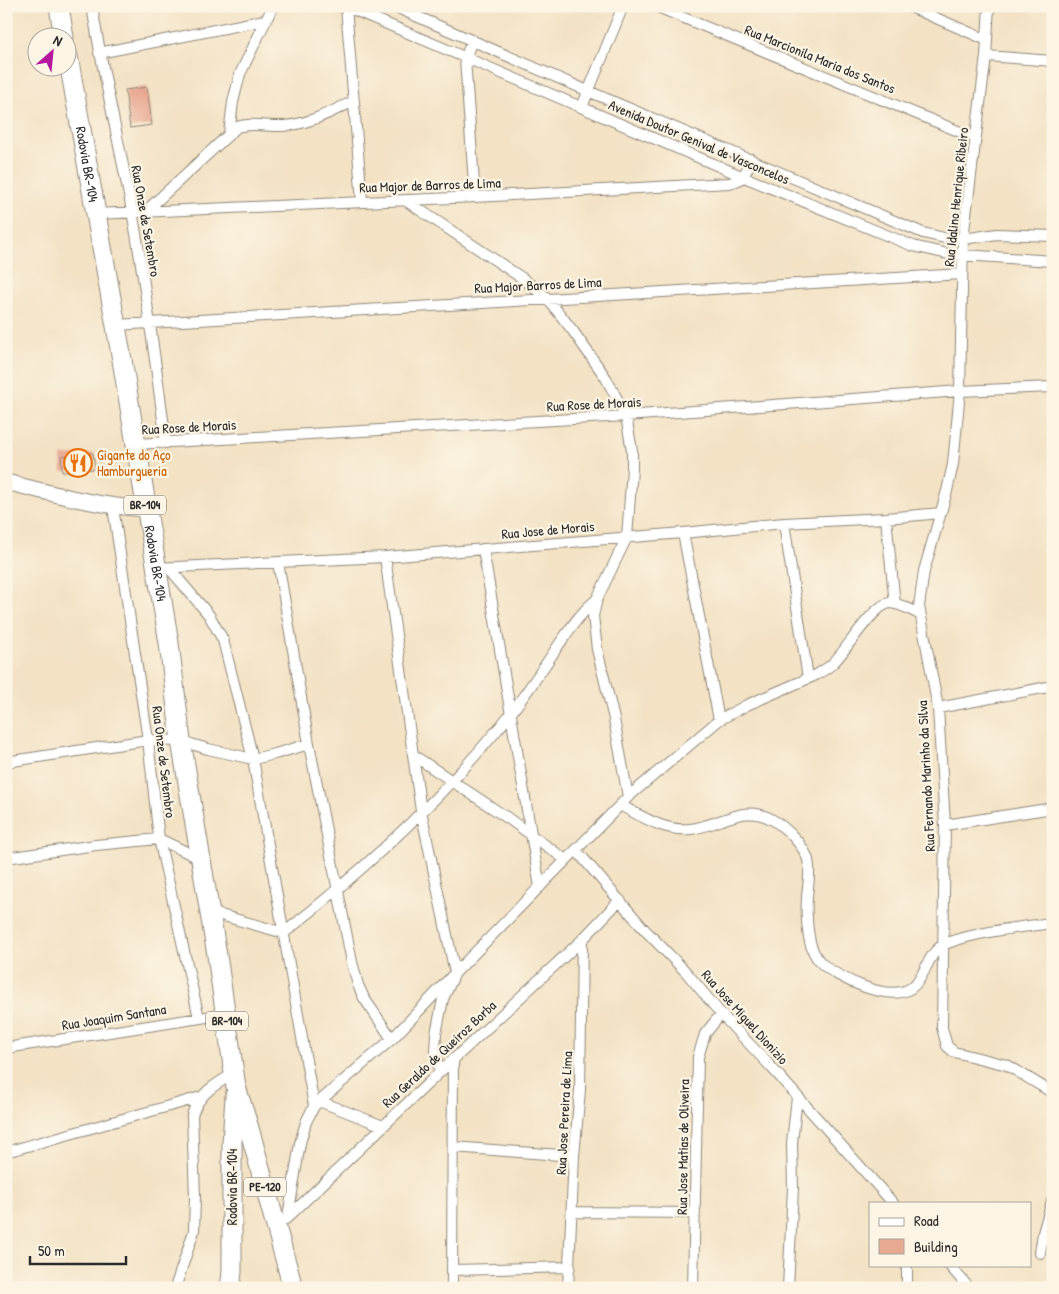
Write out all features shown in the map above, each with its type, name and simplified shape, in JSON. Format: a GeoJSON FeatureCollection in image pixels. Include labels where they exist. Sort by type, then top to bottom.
{"type":"FeatureCollection","features":[{"type":"Feature","properties":{"kind":"highway"},"geometry":{"type":"LineString","coordinates":[[58,6],[62,28]]}},
{"type":"Feature","properties":{"kind":"highway","name":"Rodovia BR-104"},"geometry":{"type":"LineString","coordinates":[[72,78],[146,509],[163,568],[169,643],[181,741],[226,1014]]}},
{"type":"Feature","properties":{"kind":"highway","name":"BR-104"},"geometry":{"type":"LineString","coordinates":[[226,1014],[236,1080]]}},
{"type":"Feature","properties":{"kind":"highway","name":"Rodovia BR-104"},"geometry":{"type":"LineString","coordinates":[[230,1288],[232,1272],[232,1143],[236,1080]]}},
{"type":"Feature","properties":{"kind":"highway","name":"PE-120"},"geometry":{"type":"LineString","coordinates":[[236,1080],[249,1128],[282,1222],[292,1288]]}},
{"type":"Feature","properties":{"kind":"street","name":"Rua Onze de Setembro"},"geometry":{"type":"LineString","coordinates":[[92,6],[99,53],[132,212],[150,322],[166,443]]}},
{"type":"Feature","properties":{"kind":"street"},"geometry":{"type":"LineString","coordinates":[[229,134],[238,80],[244,62],[273,6]]}},
{"type":"Feature","properties":{"kind":"street","name":"Avenida Doutor Genival de Vasconcelos"},"geometry":{"type":"LineString","coordinates":[[393,6],[923,233],[937,237],[963,238],[997,234],[1053,236]]}},
{"type":"Feature","properties":{"kind":"street"},"geometry":{"type":"LineString","coordinates":[[582,107],[623,6]]}},
{"type":"Feature","properties":{"kind":"street","name":"Rua Marcionila Maria dos Santos"},"geometry":{"type":"LineString","coordinates":[[655,6],[975,138]]}},
{"type":"Feature","properties":{"kind":"street"},"geometry":{"type":"LineString","coordinates":[[908,6],[987,40]]}},
{"type":"Feature","properties":{"kind":"street","name":"Rua Idalino Henrique Ribeiro"},"geometry":{"type":"LineString","coordinates":[[960,391],[963,238],[986,56],[989,6]]}},
{"type":"Feature","properties":{"kind":"street"},"geometry":{"type":"LineString","coordinates":[[346,7],[362,201]]}},
{"type":"Feature","properties":{"kind":"street","name":"Avenida Doutor Genival de Vasconcelos"},"geometry":{"type":"LineString","coordinates":[[346,7],[744,178],[913,246],[936,253],[1053,261]]}},
{"type":"Feature","properties":{"kind":"street"},"geometry":{"type":"LineString","coordinates":[[99,53],[266,20]]}},
{"type":"Feature","properties":{"kind":"street"},"geometry":{"type":"LineString","coordinates":[[472,40],[465,59],[475,197]]}},
{"type":"Feature","properties":{"kind":"street"},"geometry":{"type":"LineString","coordinates":[[986,56],[1053,61]]}},
{"type":"Feature","properties":{"kind":"street"},"geometry":{"type":"LineString","coordinates":[[146,211],[229,134],[241,126],[282,126],[309,121],[354,101]]}},
{"type":"Feature","properties":{"kind":"street"},"geometry":{"type":"LineString","coordinates":[[744,178],[751,159]]}},
{"type":"Feature","properties":{"kind":"street","name":"Rua Major de Barros de Lima"},"geometry":{"type":"LineString","coordinates":[[96,214],[475,197],[729,182],[744,178]]}},
{"type":"Feature","properties":{"kind":"street"},"geometry":{"type":"LineString","coordinates":[[404,200],[522,278],[546,298],[568,324],[606,378],[626,416],[632,450],[627,537],[597,599],[593,616],[594,636],[614,719],[624,801],[658,824],[677,829],[698,828],[746,813],[759,814],[774,821],[794,839],[808,860],[806,908],[813,952],[819,961],[829,969],[873,989],[892,992],[908,989],[916,983],[937,950],[944,945],[996,932],[1053,923]]}},
{"type":"Feature","properties":{"kind":"street","name":"Rua Major Barros de Lima"},"geometry":{"type":"LineString","coordinates":[[116,326],[150,322],[962,274]]}},
{"type":"Feature","properties":{"kind":"street","name":"Rua Rose de Morais"},"geometry":{"type":"LineString","coordinates":[[136,444],[626,416],[960,391],[1053,387]]}},
{"type":"Feature","properties":{"kind":"street","name":"Rua Fernando Marinho da Silva"},"geometry":{"type":"LineString","coordinates":[[960,391],[953,464],[921,585],[919,614],[938,708],[945,825],[942,1028],[947,1046],[954,1052],[1007,1064],[1053,1093]]}},
{"type":"Feature","properties":{"kind":"street"},"geometry":{"type":"LineString","coordinates":[[6,482],[112,507],[146,509]]}},
{"type":"Feature","properties":{"kind":"street","name":"Rua Onze de Setembro"},"geometry":{"type":"LineString","coordinates":[[112,507],[148,740],[159,838],[199,1018]]}},
{"type":"Feature","properties":{"kind":"street","name":"Rua Jose de Morais"},"geometry":{"type":"LineString","coordinates":[[163,568],[385,556],[682,533],[784,523],[941,513]]}},
{"type":"Feature","properties":{"kind":"street"},"geometry":{"type":"LineString","coordinates":[[886,518],[895,604]]}},
{"type":"Feature","properties":{"kind":"street"},"geometry":{"type":"LineString","coordinates":[[784,523],[808,678]]}},
{"type":"Feature","properties":{"kind":"street"},"geometry":{"type":"LineString","coordinates":[[682,533],[720,720]]}},
{"type":"Feature","properties":{"kind":"street"},"geometry":{"type":"LineString","coordinates":[[483,549],[540,887]]}},
{"type":"Feature","properties":{"kind":"street"},"geometry":{"type":"LineString","coordinates":[[385,556],[421,811],[455,973],[443,999],[436,1034],[435,1051],[441,1071]]}},
{"type":"Feature","properties":{"kind":"street"},"geometry":{"type":"LineString","coordinates":[[278,562],[309,744],[358,985],[371,1010],[392,1039]]}},
{"type":"Feature","properties":{"kind":"street"},"geometry":{"type":"LineString","coordinates":[[163,568],[209,615],[223,640],[252,758],[316,1103]]}},
{"type":"Feature","properties":{"kind":"street"},"geometry":{"type":"LineString","coordinates":[[284,933],[339,889],[452,782],[510,714],[570,628],[597,599]]}},
{"type":"Feature","properties":{"kind":"street"},"geometry":{"type":"LineString","coordinates":[[282,1222],[306,1122],[316,1103],[392,1039],[576,850],[597,826],[720,720],[748,705],[821,672],[834,662],[882,606],[888,603],[895,604],[919,614]]}},
{"type":"Feature","properties":{"kind":"street"},"geometry":{"type":"LineString","coordinates":[[938,708],[1053,686]]}},
{"type":"Feature","properties":{"kind":"street"},"geometry":{"type":"LineString","coordinates":[[6,762],[148,740],[181,741],[252,758],[275,754],[309,744]]}},
{"type":"Feature","properties":{"kind":"street"},"geometry":{"type":"LineString","coordinates":[[413,755],[485,802],[566,860]]}},
{"type":"Feature","properties":{"kind":"street"},"geometry":{"type":"LineString","coordinates":[[945,825],[1053,808]]}},
{"type":"Feature","properties":{"kind":"street"},"geometry":{"type":"LineString","coordinates":[[6,858],[159,838],[201,859]]}},
{"type":"Feature","properties":{"kind":"street","name":"Rua Jose Miguel Dionizio"},"geometry":{"type":"LineString","coordinates":[[576,850],[644,929],[686,972],[721,1014],[892,1202]]}},
{"type":"Feature","properties":{"kind":"street","name":"Rua Geraldo de Queiroz Borba"},"geometry":{"type":"LineString","coordinates":[[282,1222],[582,940],[620,900]]}},
{"type":"Feature","properties":{"kind":"street"},"geometry":{"type":"LineString","coordinates":[[210,912],[284,933]]}},
{"type":"Feature","properties":{"kind":"street","name":"Rua Jose Pereira de Lima"},"geometry":{"type":"LineString","coordinates":[[568,1288],[574,1156],[582,1058],[582,940]]}},
{"type":"Feature","properties":{"kind":"street","name":"Rua Joaquim Santana"},"geometry":{"type":"LineString","coordinates":[[6,1048],[226,1014]]}},
{"type":"Feature","properties":{"kind":"street","name":"Rua Jose Matias de Oliveira"},"geometry":{"type":"LineString","coordinates":[[692,1288],[698,1057],[705,1034],[721,1014]]}},
{"type":"Feature","properties":{"kind":"street"},"geometry":{"type":"LineString","coordinates":[[452,1288],[454,1059]]}},
{"type":"Feature","properties":{"kind":"street"},"geometry":{"type":"LineString","coordinates":[[175,1288],[194,1231],[195,1196],[192,1121],[195,1106],[209,1089],[236,1080]]}},
{"type":"Feature","properties":{"kind":"street"},"geometry":{"type":"LineString","coordinates":[[6,1152],[201,1097]]}},
{"type":"Feature","properties":{"kind":"street"},"geometry":{"type":"LineString","coordinates":[[788,1288],[793,1188],[792,1143],[797,1097]]}},
{"type":"Feature","properties":{"kind":"street"},"geometry":{"type":"LineString","coordinates":[[316,1103],[383,1126]]}},
{"type":"Feature","properties":{"kind":"street"},"geometry":{"type":"LineString","coordinates":[[453,1147],[574,1156]]}},
{"type":"Feature","properties":{"kind":"street"},"geometry":{"type":"LineString","coordinates":[[1040,1253],[1043,1233],[1053,1198]]}},
{"type":"Feature","properties":{"kind":"street"},"geometry":{"type":"LineString","coordinates":[[572,1212],[695,1214]]}},
{"type":"Feature","properties":{"kind":"street"},"geometry":{"type":"LineString","coordinates":[[907,1288],[908,1266]]}},
{"type":"Feature","properties":{"kind":"street"},"geometry":{"type":"LineString","coordinates":[[950,1266],[969,1288]]}},
{"type":"Feature","properties":{"kind":"street"},"geometry":{"type":"LineString","coordinates":[[453,1270],[570,1267]]}},
{"type":"Feature","properties":{"kind":"building"},"geometry":{"type":"Polygon","coordinates":[[[147,87],[152,125],[130,128],[125,90],[147,87]]]}},
{"type":"Feature","properties":{"kind":"building","name":"Gigante do Aço Hamburgueria"},"geometry":{"type":"Polygon","coordinates":[[[93,453],[95,469],[62,472],[61,456],[93,453]]]}},
{"type":"Feature","properties":{"kind":"place","name":"Gigante do Aço Hamburgueria"},"geometry":{"type":"Point","coordinates":[78,463]}}]}
